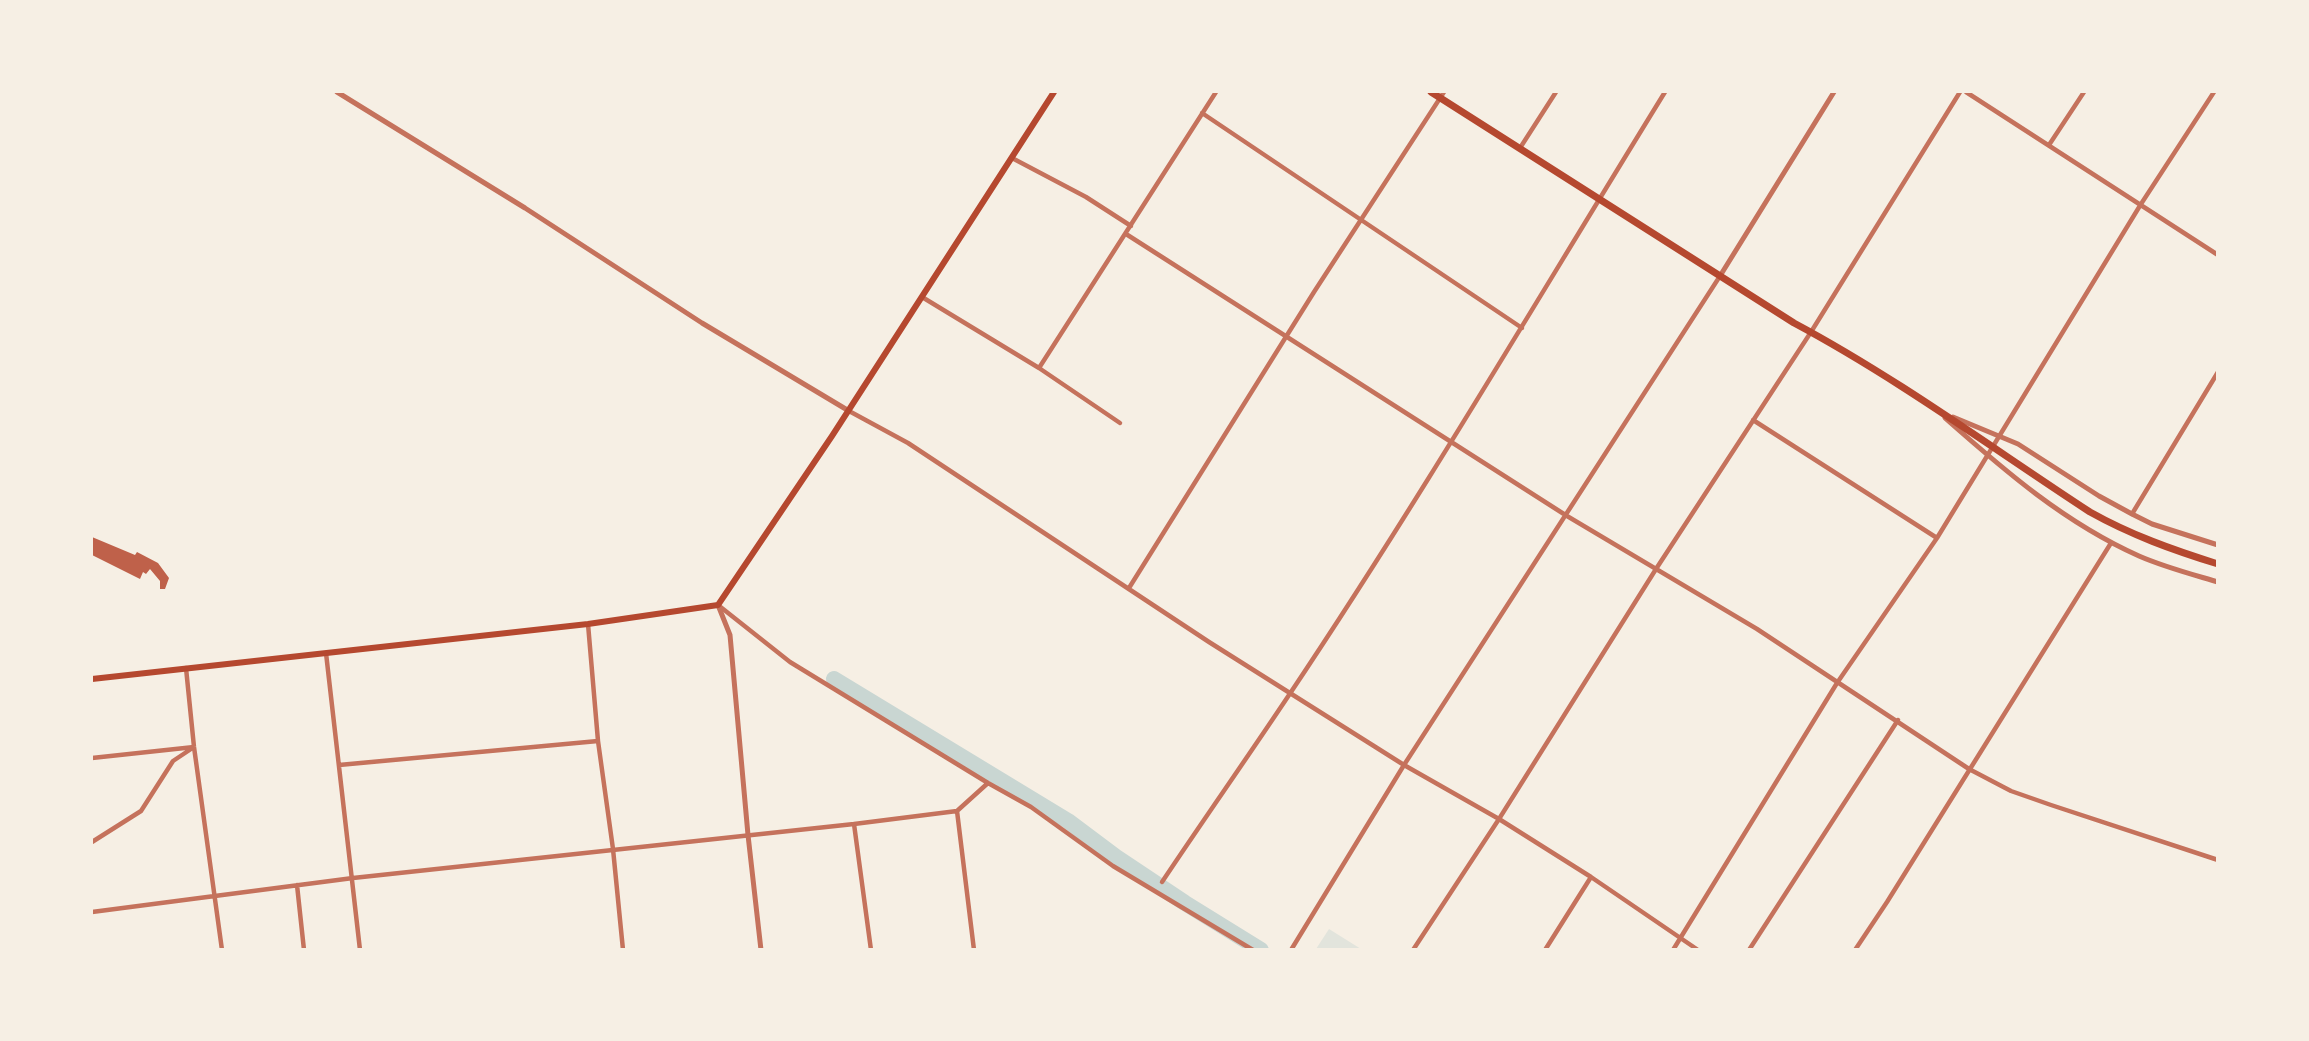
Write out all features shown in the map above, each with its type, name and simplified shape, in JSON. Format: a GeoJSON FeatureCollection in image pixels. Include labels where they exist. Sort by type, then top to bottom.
{"type":"FeatureCollection","features":[{"type":"Feature","properties":{"kind":"main road"},"geometry":{"type":"LineString","coordinates":[[92,679],[588,624],[718,605],[849,411],[1054,92]]}},
{"type":"Feature","properties":{"kind":"main road"},"geometry":{"type":"LineString","coordinates":[[1431,92],[1442,94],[1599,199],[1937,411],[2090,512],[2119,529],[2217,564]]}},
{"type":"Feature","properties":{"kind":"street"},"geometry":{"type":"LineString","coordinates":[[337,92],[516,202],[712,329],[849,411],[908,443],[1290,694],[1404,765],[1499,819],[1591,877],[1698,950]]}},
{"type":"Feature","properties":{"kind":"street"},"geometry":{"type":"LineString","coordinates":[[1039,368],[1216,92]]}},
{"type":"Feature","properties":{"kind":"street"},"geometry":{"type":"LineString","coordinates":[[1520,148],[1556,92]]}},
{"type":"Feature","properties":{"kind":"street"},"geometry":{"type":"LineString","coordinates":[[1162,882],[1290,694],[1452,441],[1665,92]]}},
{"type":"Feature","properties":{"kind":"street"},"geometry":{"type":"LineString","coordinates":[[1291,950],[1404,765],[1567,516],[1834,92]]}},
{"type":"Feature","properties":{"kind":"street"},"geometry":{"type":"LineString","coordinates":[[1413,950],[1499,819],[1656,569],[1811,332],[1960,92]]}},
{"type":"Feature","properties":{"kind":"street"},"geometry":{"type":"LineString","coordinates":[[1966,92],[2217,255]]}},
{"type":"Feature","properties":{"kind":"street"},"geometry":{"type":"LineString","coordinates":[[2049,146],[2084,92]]}},
{"type":"Feature","properties":{"kind":"street"},"geometry":{"type":"LineString","coordinates":[[1673,950],[1837,683],[1937,538],[2140,204],[2214,92]]}},
{"type":"Feature","properties":{"kind":"street"},"geometry":{"type":"LineString","coordinates":[[1128,588],[1442,94]]}},
{"type":"Feature","properties":{"kind":"street"},"geometry":{"type":"LineString","coordinates":[[1202,113],[1521,328]]}},
{"type":"Feature","properties":{"kind":"street"},"geometry":{"type":"LineString","coordinates":[[1012,158],[1086,197],[1131,226]]}},
{"type":"Feature","properties":{"kind":"street"},"geometry":{"type":"LineString","coordinates":[[1126,234],[1567,516],[1757,629],[1970,768],[2011,791],[2051,806],[2217,860]]}},
{"type":"Feature","properties":{"kind":"street"},"geometry":{"type":"LineString","coordinates":[[922,297],[1039,368],[1120,423]]}},
{"type":"Feature","properties":{"kind":"street"},"geometry":{"type":"LineString","coordinates":[[2132,514],[2217,372]]}},
{"type":"Feature","properties":{"kind":"street"},"geometry":{"type":"LineString","coordinates":[[1937,411],[1999,436],[2038,456],[2099,496],[2152,524],[2217,545]]}},
{"type":"Feature","properties":{"kind":"street"},"geometry":{"type":"LineString","coordinates":[[1937,411],[2028,489],[2082,526],[2141,557],[2217,582]]}},
{"type":"Feature","properties":{"kind":"street"},"geometry":{"type":"LineString","coordinates":[[1753,420],[1937,538]]}},
{"type":"Feature","properties":{"kind":"street"},"geometry":{"type":"LineString","coordinates":[[1855,950],[2111,543]]}},
{"type":"Feature","properties":{"kind":"street"},"geometry":{"type":"LineString","coordinates":[[718,605],[790,662],[1031,807],[1113,866],[1253,950]]}},
{"type":"Feature","properties":{"kind":"street"},"geometry":{"type":"LineString","coordinates":[[718,605],[730,635],[761,950]]}},
{"type":"Feature","properties":{"kind":"street"},"geometry":{"type":"LineString","coordinates":[[588,624],[598,741],[614,849],[623,950]]}},
{"type":"Feature","properties":{"kind":"street"},"geometry":{"type":"LineString","coordinates":[[326,653],[360,950]]}},
{"type":"Feature","properties":{"kind":"street"},"geometry":{"type":"LineString","coordinates":[[186,668],[194,747],[222,950]]}},
{"type":"Feature","properties":{"kind":"street"},"geometry":{"type":"LineString","coordinates":[[1749,950],[1898,720]]}},
{"type":"Feature","properties":{"kind":"street"},"geometry":{"type":"LineString","coordinates":[[339,765],[598,741]]}},
{"type":"Feature","properties":{"kind":"street"},"geometry":{"type":"LineString","coordinates":[[92,758],[194,747]]}},
{"type":"Feature","properties":{"kind":"street"},"geometry":{"type":"LineString","coordinates":[[92,842],[141,811],[173,761],[194,747]]}},
{"type":"Feature","properties":{"kind":"street"},"geometry":{"type":"LineString","coordinates":[[92,912],[353,878],[957,811],[988,783]]}},
{"type":"Feature","properties":{"kind":"street"},"geometry":{"type":"LineString","coordinates":[[957,811],[974,950]]}},
{"type":"Feature","properties":{"kind":"street"},"geometry":{"type":"LineString","coordinates":[[854,824],[871,950]]}},
{"type":"Feature","properties":{"kind":"street"},"geometry":{"type":"LineString","coordinates":[[1545,950],[1591,877]]}},
{"type":"Feature","properties":{"kind":"street"},"geometry":{"type":"LineString","coordinates":[[297,885],[304,950]]}},
{"type":"Feature","properties":{"kind":"shaded area"},"geometry":{"type":"Polygon","coordinates":[[[1329,929],[1361,949],[1316,949],[1329,929]]]}},
{"type":"Feature","properties":{"kind":"building"},"geometry":{"type":"Polygon","coordinates":[[[92,537],[135,555],[137,552],[158,563],[169,578],[165,589],[160,589],[160,581],[150,569],[146,574],[143,572],[140,579],[92,555],[92,537]]]}},
{"type":"Feature","properties":{"kind":"waterway"},"geometry":{"type":"LineString","coordinates":[[834,679],[1068,821],[1116,857],[1261,950]]}}]}
